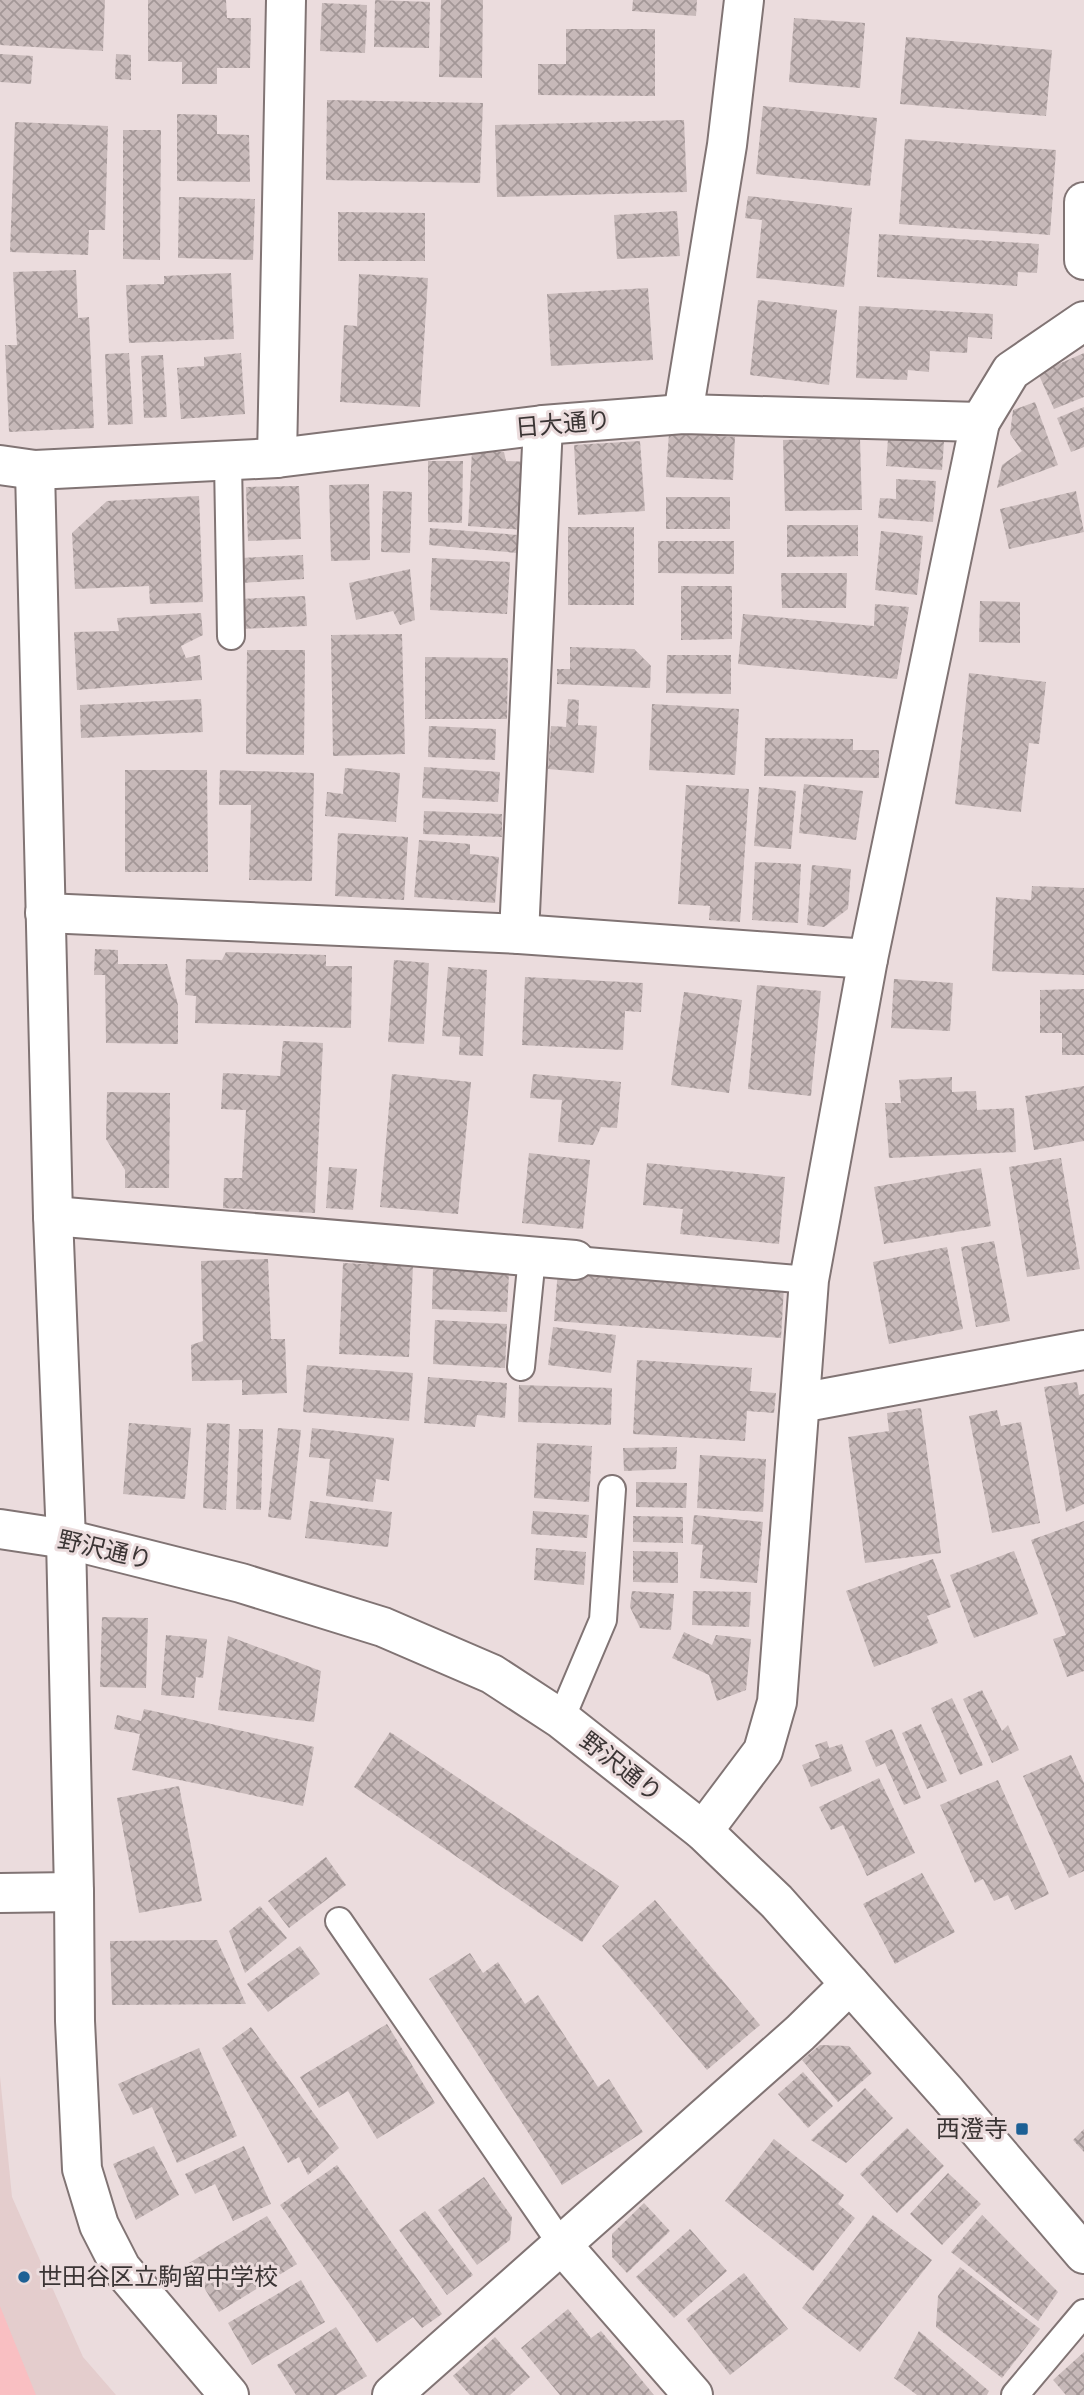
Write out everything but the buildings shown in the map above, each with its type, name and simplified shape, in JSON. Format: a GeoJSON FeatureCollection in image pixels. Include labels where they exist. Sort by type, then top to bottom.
{"type":"FeatureCollection","features":[{"type":"Feature","properties":{"kind":"street"},"geometry":{"type":"LineString","coordinates":[[277,458],[286,0]]}},
{"type":"Feature","properties":{"kind":"street"},"geometry":{"type":"LineString","coordinates":[[683,414],[727,145],[744,0]]}},
{"type":"Feature","properties":{"kind":"street"},"geometry":{"type":"LineString","coordinates":[[1084,202],[1084,260]]}},
{"type":"Feature","properties":{"kind":"street"},"geometry":{"type":"LineString","coordinates":[[703,1831],[763,1751],[777,1702],[809,1280],[868,959],[980,422],[1011,371],[1084,321]]}},
{"type":"Feature","properties":{"kind":"street","name":"日大通り"},"geometry":{"type":"LineString","coordinates":[[18,467],[277,458],[543,425],[683,414],[980,422]]}},
{"type":"Feature","properties":{"kind":"street"},"geometry":{"type":"LineString","coordinates":[[519,934],[543,425]]}},
{"type":"Feature","properties":{"kind":"street"},"geometry":{"type":"LineString","coordinates":[[18,467],[45,913],[53,1216],[66,1539],[75,2021],[82,2169],[96,2214],[121,2268],[229,2395]]}},
{"type":"Feature","properties":{"kind":"street"},"geometry":{"type":"LineString","coordinates":[[45,913],[519,934],[868,959]]}},
{"type":"Feature","properties":{"kind":"street"},"geometry":{"type":"LineString","coordinates":[[53,1216],[575,1260]]}},
{"type":"Feature","properties":{"kind":"street"},"geometry":{"type":"LineString","coordinates":[[800,1403],[1084,1349]]}},
{"type":"Feature","properties":{"kind":"street","name":"野沢通り"},"geometry":{"type":"LineString","coordinates":[[0,1529],[66,1539],[241,1583],[383,1627],[492,1674],[561,1719],[703,1831],[776,1901],[947,2093],[1084,2254]]}},
{"type":"Feature","properties":{"kind":"street"},"geometry":{"type":"LineString","coordinates":[[0,1893],[74,1892]]}},
{"type":"Feature","properties":{"kind":"street"},"geometry":{"type":"LineString","coordinates":[[392,2395],[800,2033],[850,1984]]}},
{"type":"Feature","properties":{"kind":"street"},"geometry":{"type":"LineString","coordinates":[[562,2245],[693,2395]]}},
{"type":"Feature","properties":{"kind":"lane"},"geometry":{"type":"LineString","coordinates":[[228,461],[231,636]]}},
{"type":"Feature","properties":{"kind":"lane"},"geometry":{"type":"LineString","coordinates":[[521,1367],[532,1257]]}},
{"type":"Feature","properties":{"kind":"lane"},"geometry":{"type":"LineString","coordinates":[[575,1260],[809,1280]]}},
{"type":"Feature","properties":{"kind":"lane"},"geometry":{"type":"LineString","coordinates":[[561,1719],[603,1620],[612,1489]]}},
{"type":"Feature","properties":{"kind":"lane"},"geometry":{"type":"LineString","coordinates":[[339,1921],[562,2245]]}},
{"type":"Feature","properties":{"kind":"lane"},"geometry":{"type":"LineString","coordinates":[[1015,2395],[1084,2313]]}},
{"type":"Feature","properties":{"kind":"shaded area","name":"世田谷区立駒留中学校"},"geometry":{"type":"Polygon","coordinates":[[[0,2076],[12,2197],[83,2357],[116,2395],[0,2395],[0,2076]]]}},
{"type":"Feature","properties":{"kind":"shaded area"},"geometry":{"type":"Polygon","coordinates":[[[0,2306],[36,2395],[0,2395],[0,2306]]]}},
{"type":"Feature","properties":{"kind":"place","name":"西澄寺"},"geometry":{"type":"Point","coordinates":[1022,2129]}},
{"type":"Feature","properties":{"kind":"place","name":"世田谷区立駒留中学校"},"geometry":{"type":"Point","coordinates":[24,2277]}}]}
